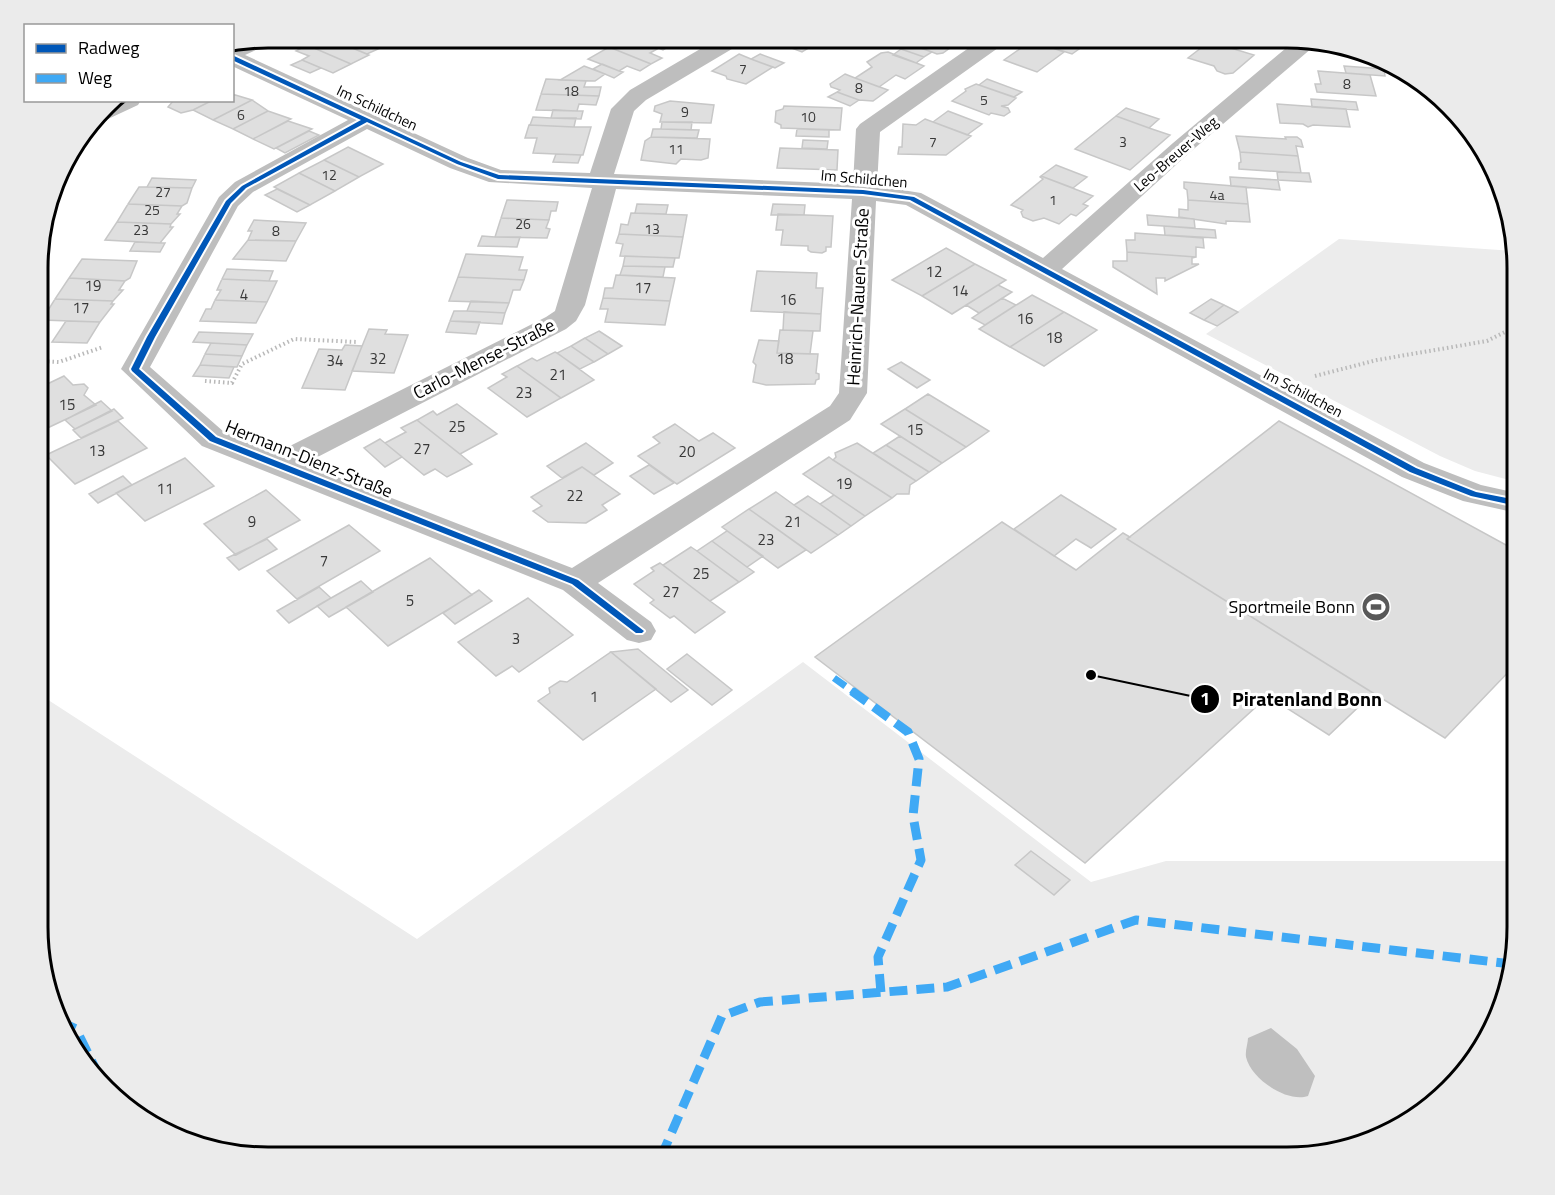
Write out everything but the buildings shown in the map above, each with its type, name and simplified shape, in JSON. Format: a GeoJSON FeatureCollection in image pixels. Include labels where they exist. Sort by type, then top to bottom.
{"type":"FeatureCollection","features":[{"type":"Feature","properties":{"kind":"street","name":"Carlo-Mense-Straße"},"geometry":{"type":"LineString","coordinates":[[277,465],[561,319],[571,305],[623,109],[638,95],[717,48]]}},
{"type":"Feature","properties":{"kind":"street","name":"Heinrich-Nauen-Straße"},"geometry":{"type":"LineString","coordinates":[[575,582],[840,413],[848,404],[853,393],[868,129],[982,48]]}},
{"type":"Feature","properties":{"kind":"street","name":"Leo-Breuer-Weg"},"geometry":{"type":"LineString","coordinates":[[1045,270],[1181,148],[1300,48]]}},
{"type":"Feature","properties":{"kind":"street","name":"Im Schildchen"},"geometry":{"type":"LineString","coordinates":[[234,56],[459,163],[498,177],[863,192],[912,198],[1413,470],[1474,494],[1507,501]]}},
{"type":"Feature","properties":{"kind":"street"},"geometry":{"type":"LineString","coordinates":[[145,378],[135,369],[228,202],[244,187],[366,120]]}},
{"type":"Feature","properties":{"kind":"street","name":"Hermann-Dienz-Straße"},"geometry":{"type":"LineString","coordinates":[[145,378],[213,439],[575,582],[639,631]]}},
{"type":"Feature","properties":{"kind":"path"},"geometry":{"type":"LineString","coordinates":[[1265,390],[1377,360],[1487,341],[1507,331]]}},
{"type":"Feature","properties":{"kind":"path"},"geometry":{"type":"LineString","coordinates":[[48,362],[59,362],[92,349],[151,337]]}},
{"type":"Feature","properties":{"kind":"path"},"geometry":{"type":"LineString","coordinates":[[145,378],[232,383],[242,364],[294,339],[357,342]]}},
{"type":"Feature","properties":{"kind":"shaded area"},"geometry":{"type":"Polygon","coordinates":[[[1339,239],[1507,250],[1507,479],[1475,471],[1440,456],[1206,334],[1339,239]]]}},
{"type":"Feature","properties":{"kind":"shaded area"},"geometry":{"type":"Polygon","coordinates":[[[803,662],[1091,882],[1166,861],[1507,861],[1507,942],[1503,970],[1495,998],[1478,1037],[1443,1083],[1421,1102],[1397,1118],[1344,1140],[1302,1147],[253,1147],[211,1140],[197,1135],[158,1118],[134,1102],[112,1083],[93,1061],[77,1037],[65,1011],[55,984],[48,942],[48,700],[417,939],[803,662]]]}},
{"type":"Feature","properties":{"kind":"shaded area"},"geometry":{"type":"Polygon","coordinates":[[[1271,1028],[1297,1049],[1315,1076],[1308,1096],[1290,1096],[1280,1093],[1262,1081],[1249,1065],[1246,1057],[1248,1038],[1271,1028]]]}},
{"type":"Feature","properties":{"kind":"marked path"},"geometry":{"type":"LineString","coordinates":[[834,678],[908,732],[919,759],[913,816],[921,860],[878,957],[881,993]]}},
{"type":"Feature","properties":{"kind":"marked path"},"geometry":{"type":"LineString","coordinates":[[665,1147],[722,1016],[760,1002],[947,987],[1136,920],[1504,963]]}},
{"type":"Feature","properties":{"kind":"marked path"},"geometry":{"type":"LineString","coordinates":[[73,1027],[76,1029],[88,1054]]}},
{"type":"Feature","properties":{"kind":"cycle path"},"geometry":{"type":"LineString","coordinates":[[234,58],[459,163],[498,177],[863,192],[912,198],[1413,470],[1474,494],[1507,501]]}},
{"type":"Feature","properties":{"kind":"cycle path"},"geometry":{"type":"LineString","coordinates":[[366,120],[244,187],[228,202],[135,369],[213,439],[575,582],[639,631]]}},
{"type":"Feature","properties":{"kind":"place","name":"Sportmeile Bonn"},"geometry":{"type":"Point","coordinates":[1376,607]}},
{"type":"Feature","properties":{"kind":"place","name":"Piratenland Bonn"},"geometry":{"type":"Point","coordinates":[1091,675]}}]}
